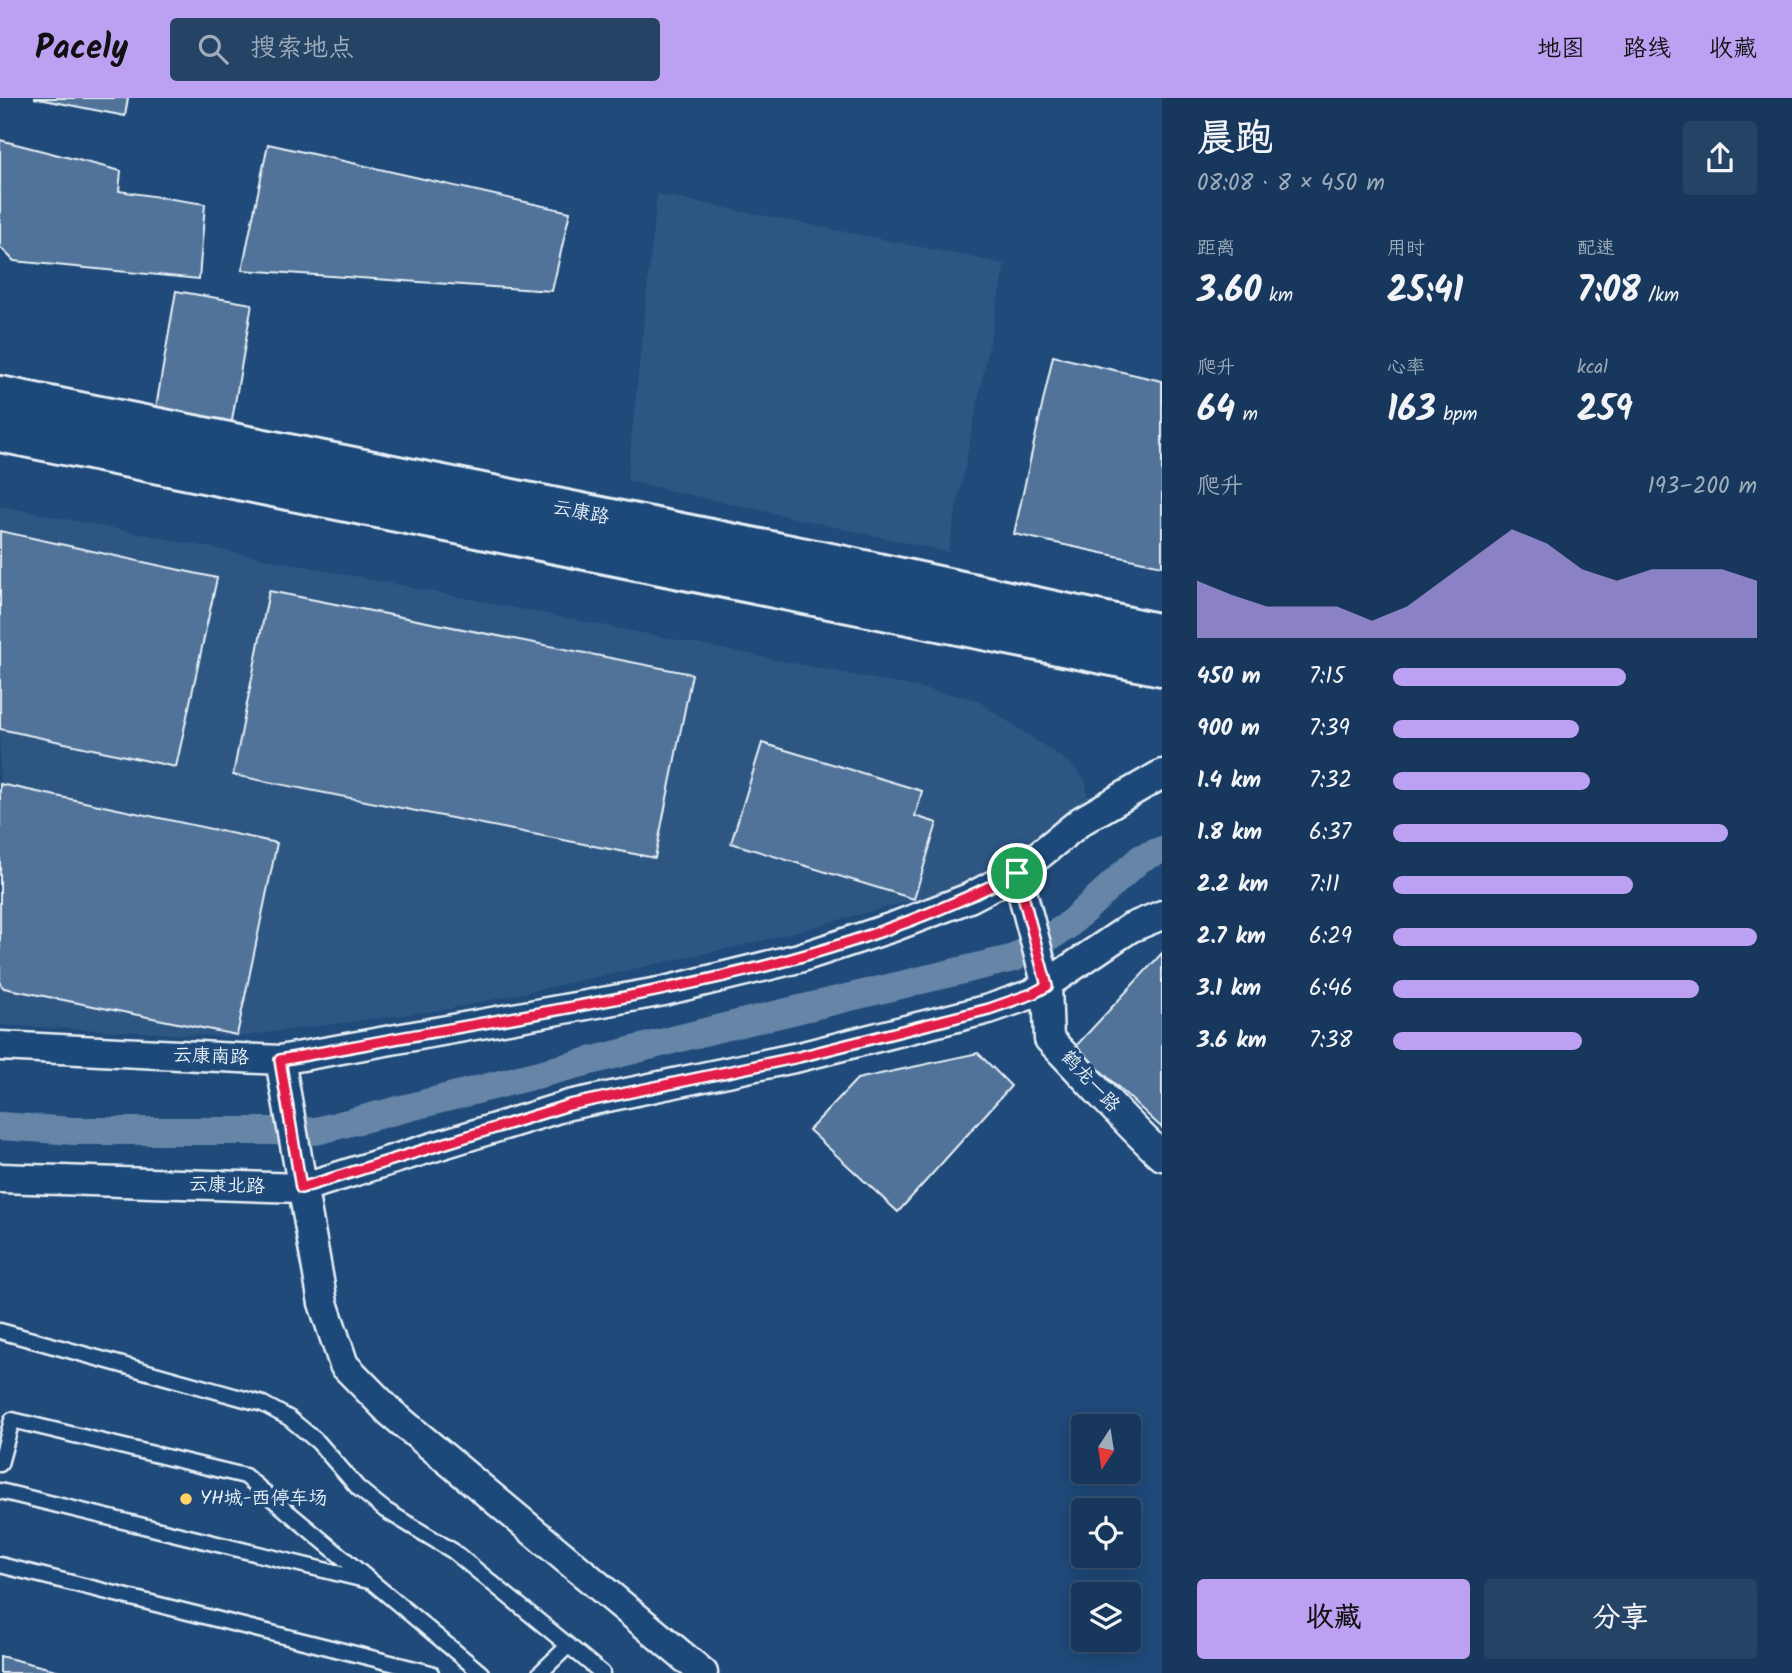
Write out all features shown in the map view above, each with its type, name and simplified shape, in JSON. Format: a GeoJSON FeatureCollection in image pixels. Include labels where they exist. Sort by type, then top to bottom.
{"type":"FeatureCollection","features":[{"type":"Feature","properties":{"kind":"street","name":"云康路"},"geometry":{"type":"LineString","coordinates":[[0,396],[817,560],[1162,634]]}},
{"type":"Feature","properties":{"kind":"street","name":"云康路"},"geometry":{"type":"LineString","coordinates":[[0,432],[1162,666]]}},
{"type":"Feature","properties":{"kind":"street","name":"云康南路"},"geometry":{"type":"LineString","coordinates":[[0,1046],[280,1060],[664,990],[799,958],[969,898],[1017,873],[1081,821],[1162,774]]}},
{"type":"Feature","properties":{"kind":"street","name":"鹤龙一路"},"geometry":{"type":"LineString","coordinates":[[1017,873],[1047,986],[1049,1038],[1110,1101],[1123,1119],[1162,1156]]}},
{"type":"Feature","properties":{"kind":"street","name":"云康北路"},"geometry":{"type":"LineString","coordinates":[[0,1178],[301,1188],[569,1105],[799,1057],[989,1009],[1047,986],[1130,928],[1162,915]]}},
{"type":"Feature","properties":{"kind":"street"},"geometry":{"type":"LineString","coordinates":[[280,1060],[323,1303],[344,1365],[390,1412],[703,1673]]}},
{"type":"Feature","properties":{"kind":"lane"},"geometry":{"type":"LineString","coordinates":[[0,1331],[263,1404],[289,1418],[318,1442],[358,1488],[385,1510],[453,1551],[601,1673]]}},
{"type":"Feature","properties":{"kind":"lane"},"geometry":{"type":"LineString","coordinates":[[0,1464],[12,1420],[245,1476],[481,1673]]}},
{"type":"Feature","properties":{"kind":"lane"},"geometry":{"type":"LineString","coordinates":[[0,1492],[373,1582]]}},
{"type":"Feature","properties":{"kind":"lane"},"geometry":{"type":"LineString","coordinates":[[0,1565],[431,1673]]}},
{"type":"Feature","properties":{"kind":"lane"},"geometry":{"type":"LineString","coordinates":[[540,1673],[568,1646]]}},
{"type":"Feature","properties":{"kind":"shaded area"},"geometry":{"type":"Polygon","coordinates":[[[657,194],[1005,264],[948,552],[627,481],[657,194]]]}},
{"type":"Feature","properties":{"kind":"shaded area"},"geometry":{"type":"Polygon","coordinates":[[[0,506],[975,699],[1071,764],[1086,782],[1088,800],[1081,821],[973,884],[757,942],[449,1009],[235,1037],[0,1025],[0,506]]]}},
{"type":"Feature","properties":{"kind":"building"},"geometry":{"type":"Polygon","coordinates":[[[34,98],[128,98],[125,116],[34,98]]]}},
{"type":"Feature","properties":{"kind":"building"},"geometry":{"type":"Polygon","coordinates":[[[0,140],[121,171],[119,191],[205,204],[199,279],[14,261],[0,247],[0,140]]]}},
{"type":"Feature","properties":{"kind":"building"},"geometry":{"type":"Polygon","coordinates":[[[268,144],[570,212],[552,291],[242,270],[268,144]]]}},
{"type":"Feature","properties":{"kind":"building"},"geometry":{"type":"Polygon","coordinates":[[[176,291],[252,304],[230,432],[154,419],[176,291]]]}},
{"type":"Feature","properties":{"kind":"building"},"geometry":{"type":"Polygon","coordinates":[[[1053,356],[1162,381],[1162,566],[1014,534],[1053,356]]]}},
{"type":"Feature","properties":{"kind":"building"},"geometry":{"type":"Polygon","coordinates":[[[0,531],[217,578],[176,767],[0,729],[0,531]]]}},
{"type":"Feature","properties":{"kind":"building"},"geometry":{"type":"Polygon","coordinates":[[[269,591],[692,674],[655,858],[233,775],[269,591]]]}},
{"type":"Feature","properties":{"kind":"building"},"geometry":{"type":"Polygon","coordinates":[[[762,743],[922,791],[915,816],[937,823],[914,899],[731,843],[762,743]]]}},
{"type":"Feature","properties":{"kind":"building"},"geometry":{"type":"Polygon","coordinates":[[[0,784],[277,843],[237,1035],[4,988],[0,984],[0,784]]]}},
{"type":"Feature","properties":{"kind":"building"},"geometry":{"type":"Polygon","coordinates":[[[1162,953],[1162,1128],[1075,1047],[1162,953]]]}},
{"type":"Feature","properties":{"kind":"building"},"geometry":{"type":"Polygon","coordinates":[[[978,1053],[1011,1086],[898,1212],[809,1130],[857,1079],[978,1053]]]}},
{"type":"Feature","properties":{"kind":"building"},"geometry":{"type":"Polygon","coordinates":[[[0,1656],[68,1673],[0,1673],[0,1656]]]}},
{"type":"Feature","properties":{"kind":"waterway"},"geometry":{"type":"LineString","coordinates":[[0,1126],[74,1131],[316,1131],[712,1030],[1014,958],[1066,927],[1141,858],[1162,850]]}},
{"type":"Feature","properties":{"kind":"place","name":"YH城-西停车场"},"geometry":{"type":"Point","coordinates":[186,1499]}},
{"type":"Feature","properties":{"kind":"route"},"geometry":{"type":"LineString","coordinates":[[1017,873],[1047,986],[1032,994],[989,1009],[799,1057],[569,1105],[301,1188],[280,1060],[664,990],[799,958],[969,898],[1017,873]]}}]}
